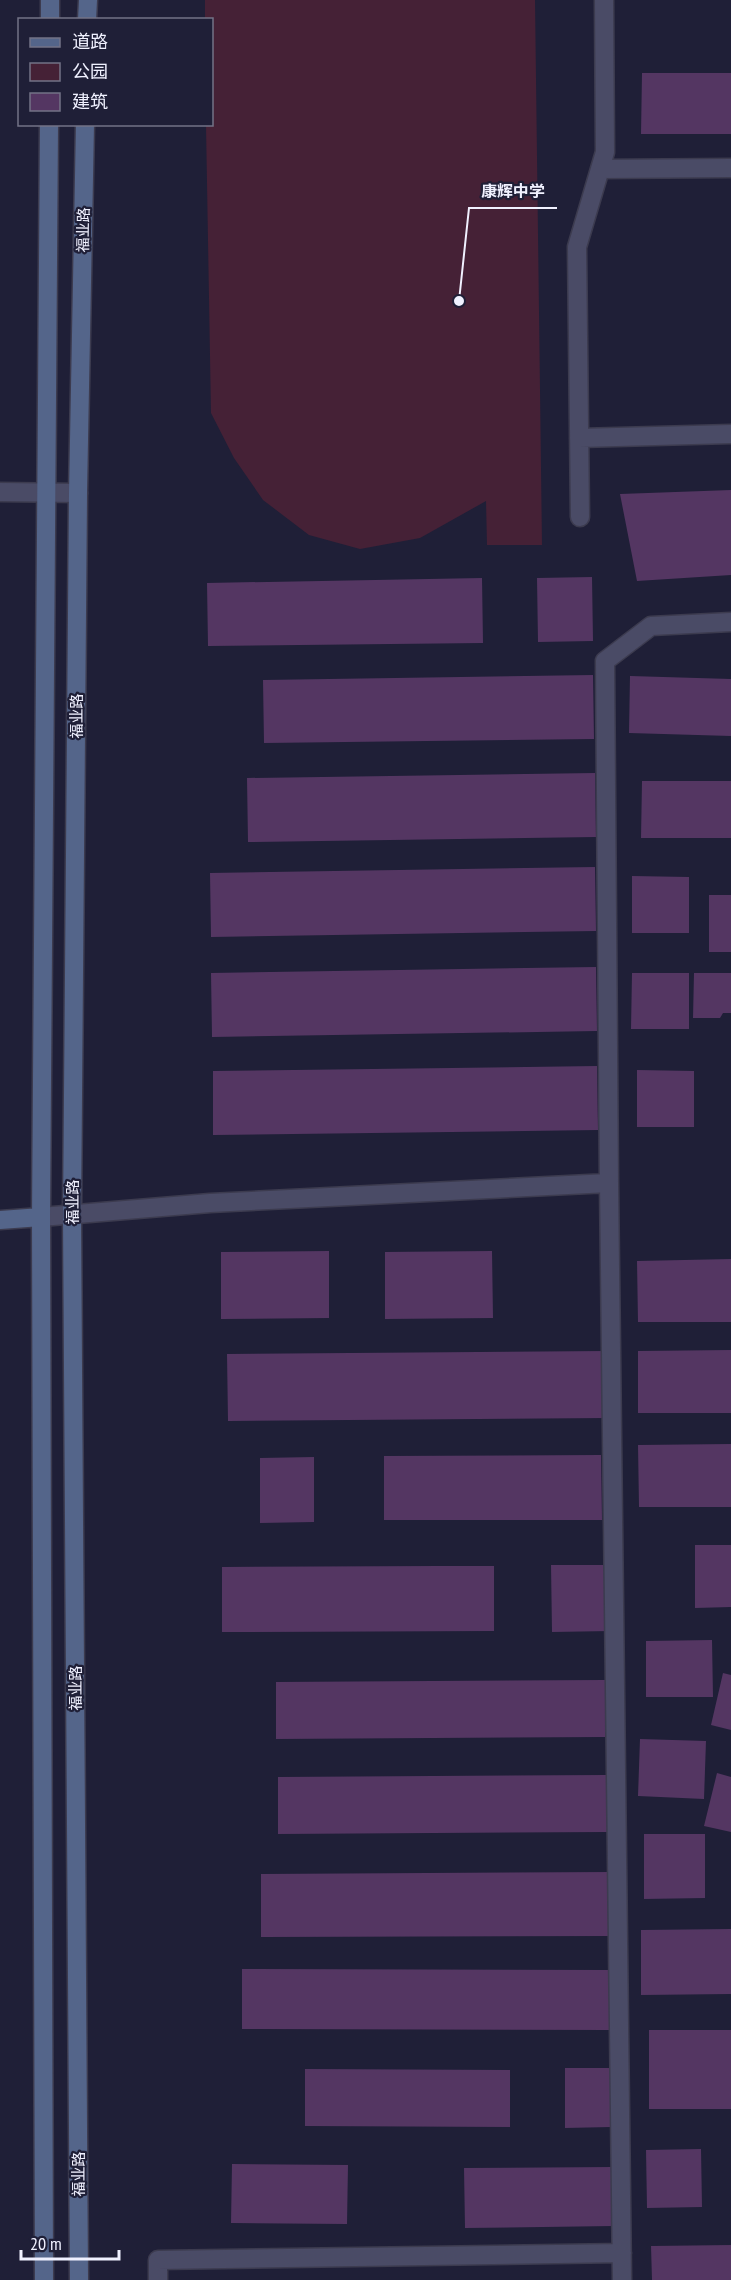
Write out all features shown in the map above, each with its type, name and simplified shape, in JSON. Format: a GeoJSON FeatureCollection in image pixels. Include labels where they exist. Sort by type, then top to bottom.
{"type":"FeatureCollection","features":[{"type":"Feature","properties":{"kind":"street"},"geometry":{"type":"LineString","coordinates":[[50,0],[50,18]]}},
{"type":"Feature","properties":{"kind":"street"},"geometry":{"type":"LineString","coordinates":[[87,18],[88,0]]}},
{"type":"Feature","properties":{"kind":"street"},"geometry":{"type":"LineString","coordinates":[[580,517],[577,247],[605,152],[604,0]]}},
{"type":"Feature","properties":{"kind":"street","name":"福业路"},"geometry":{"type":"LineString","coordinates":[[44,2280],[41,1217],[49,126]]}},
{"type":"Feature","properties":{"kind":"street","name":"福业路"},"geometry":{"type":"LineString","coordinates":[[79,2280],[72,1215],[78,493],[85,126]]}},
{"type":"Feature","properties":{"kind":"street"},"geometry":{"type":"LineString","coordinates":[[600,169],[731,168]]}},
{"type":"Feature","properties":{"kind":"street"},"geometry":{"type":"LineString","coordinates":[[579,438],[731,434]]}},
{"type":"Feature","properties":{"kind":"street"},"geometry":{"type":"LineString","coordinates":[[0,492],[78,493]]}},
{"type":"Feature","properties":{"kind":"street"},"geometry":{"type":"LineString","coordinates":[[622,2280],[605,661],[651,626],[731,622]]}},
{"type":"Feature","properties":{"kind":"street"},"geometry":{"type":"LineString","coordinates":[[0,1220],[210,1203],[609,1183]]}},
{"type":"Feature","properties":{"kind":"street"},"geometry":{"type":"LineString","coordinates":[[158,2280],[158,2260],[622,2253]]}},
{"type":"Feature","properties":{"kind":"green space"},"geometry":{"type":"Polygon","coordinates":[[[205,0],[535,0],[542,545],[487,545],[486,501],[420,538],[360,549],[309,535],[263,500],[234,458],[211,413],[206,126],[213,126],[213,18],[205,18],[205,0]]]}},
{"type":"Feature","properties":{"kind":"building"},"geometry":{"type":"Polygon","coordinates":[[[642,73],[731,73],[731,134],[641,134],[642,73]]]}},
{"type":"Feature","properties":{"kind":"building"},"geometry":{"type":"Polygon","coordinates":[[[731,490],[731,575],[637,581],[620,494],[731,490]]]}},
{"type":"Feature","properties":{"kind":"building"},"geometry":{"type":"Polygon","coordinates":[[[592,577],[593,641],[538,642],[537,578],[592,577]]]}},
{"type":"Feature","properties":{"kind":"building"},"geometry":{"type":"Polygon","coordinates":[[[482,578],[483,643],[208,646],[207,583],[482,578]]]}},
{"type":"Feature","properties":{"kind":"building"},"geometry":{"type":"Polygon","coordinates":[[[593,675],[594,739],[264,743],[263,680],[593,675]]]}},
{"type":"Feature","properties":{"kind":"building"},"geometry":{"type":"Polygon","coordinates":[[[630,676],[731,679],[731,736],[629,733],[630,676]]]}},
{"type":"Feature","properties":{"kind":"building"},"geometry":{"type":"Polygon","coordinates":[[[595,773],[596,837],[248,842],[247,778],[595,773]]]}},
{"type":"Feature","properties":{"kind":"building"},"geometry":{"type":"Polygon","coordinates":[[[642,781],[731,781],[731,838],[641,838],[642,781]]]}},
{"type":"Feature","properties":{"kind":"building"},"geometry":{"type":"Polygon","coordinates":[[[595,867],[596,931],[211,937],[210,873],[595,867]]]}},
{"type":"Feature","properties":{"kind":"building"},"geometry":{"type":"Polygon","coordinates":[[[632,876],[689,877],[689,933],[632,933],[632,876]]]}},
{"type":"Feature","properties":{"kind":"building"},"geometry":{"type":"Polygon","coordinates":[[[709,895],[731,895],[731,952],[709,952],[709,895]]]}},
{"type":"Feature","properties":{"kind":"building"},"geometry":{"type":"Polygon","coordinates":[[[596,967],[597,1031],[212,1037],[211,973],[596,967]]]}},
{"type":"Feature","properties":{"kind":"building"},"geometry":{"type":"Polygon","coordinates":[[[632,973],[689,973],[689,1029],[631,1029],[632,973]]]}},
{"type":"Feature","properties":{"kind":"building"},"geometry":{"type":"Polygon","coordinates":[[[694,973],[731,973],[731,1013],[723,1013],[720,1018],[693,1018],[694,973]]]}},
{"type":"Feature","properties":{"kind":"building"},"geometry":{"type":"Polygon","coordinates":[[[597,1066],[598,1130],[213,1135],[213,1071],[597,1066]]]}},
{"type":"Feature","properties":{"kind":"building"},"geometry":{"type":"Polygon","coordinates":[[[637,1070],[694,1071],[694,1127],[637,1127],[637,1070]]]}},
{"type":"Feature","properties":{"kind":"building"},"geometry":{"type":"Polygon","coordinates":[[[329,1251],[329,1318],[221,1319],[221,1252],[329,1251]]]}},
{"type":"Feature","properties":{"kind":"building"},"geometry":{"type":"Polygon","coordinates":[[[492,1251],[493,1318],[385,1319],[385,1252],[492,1251]]]}},
{"type":"Feature","properties":{"kind":"building"},"geometry":{"type":"Polygon","coordinates":[[[731,1259],[731,1322],[638,1322],[637,1261],[731,1259]]]}},
{"type":"Feature","properties":{"kind":"building"},"geometry":{"type":"Polygon","coordinates":[[[731,1350],[731,1413],[638,1413],[638,1351],[731,1350]]]}},
{"type":"Feature","properties":{"kind":"building"},"geometry":{"type":"Polygon","coordinates":[[[606,1351],[607,1418],[228,1421],[227,1354],[606,1351]]]}},
{"type":"Feature","properties":{"kind":"building"},"geometry":{"type":"Polygon","coordinates":[[[731,1444],[731,1507],[639,1507],[638,1445],[731,1444]]]}},
{"type":"Feature","properties":{"kind":"building"},"geometry":{"type":"Polygon","coordinates":[[[601,1455],[602,1520],[384,1520],[384,1456],[601,1455]]]}},
{"type":"Feature","properties":{"kind":"building"},"geometry":{"type":"Polygon","coordinates":[[[314,1457],[314,1522],[260,1523],[260,1458],[314,1457]]]}},
{"type":"Feature","properties":{"kind":"building"},"geometry":{"type":"Polygon","coordinates":[[[695,1545],[731,1545],[731,1607],[695,1608],[695,1545]]]}},
{"type":"Feature","properties":{"kind":"building"},"geometry":{"type":"Polygon","coordinates":[[[551,1565],[610,1565],[611,1631],[552,1632],[551,1565]]]}},
{"type":"Feature","properties":{"kind":"building"},"geometry":{"type":"Polygon","coordinates":[[[494,1566],[494,1631],[222,1632],[222,1567],[494,1566]]]}},
{"type":"Feature","properties":{"kind":"building"},"geometry":{"type":"Polygon","coordinates":[[[712,1640],[713,1697],[646,1697],[646,1641],[712,1640]]]}},
{"type":"Feature","properties":{"kind":"building"},"geometry":{"type":"Polygon","coordinates":[[[723,1673],[731,1675],[731,1730],[711,1725],[723,1673]]]}},
{"type":"Feature","properties":{"kind":"building"},"geometry":{"type":"Polygon","coordinates":[[[605,1680],[605,1737],[276,1739],[276,1682],[605,1680]]]}},
{"type":"Feature","properties":{"kind":"building"},"geometry":{"type":"Polygon","coordinates":[[[640,1739],[706,1741],[704,1799],[638,1796],[640,1739]]]}},
{"type":"Feature","properties":{"kind":"building"},"geometry":{"type":"Polygon","coordinates":[[[717,1773],[731,1777],[731,1832],[704,1826],[717,1773]]]}},
{"type":"Feature","properties":{"kind":"building"},"geometry":{"type":"Polygon","coordinates":[[[607,1775],[607,1832],[278,1834],[278,1777],[607,1775]]]}},
{"type":"Feature","properties":{"kind":"building"},"geometry":{"type":"Polygon","coordinates":[[[644,1834],[705,1834],[705,1898],[644,1899],[644,1834]]]}},
{"type":"Feature","properties":{"kind":"building"},"geometry":{"type":"Polygon","coordinates":[[[613,1872],[613,1936],[261,1937],[261,1874],[613,1872]]]}},
{"type":"Feature","properties":{"kind":"building"},"geometry":{"type":"Polygon","coordinates":[[[731,1929],[731,1994],[641,1995],[641,1930],[731,1929]]]}},
{"type":"Feature","properties":{"kind":"building"},"geometry":{"type":"Polygon","coordinates":[[[242,1969],[611,1970],[610,2030],[242,2029],[242,1969]]]}},
{"type":"Feature","properties":{"kind":"building"},"geometry":{"type":"Polygon","coordinates":[[[649,2030],[731,2030],[731,2109],[649,2109],[649,2030]]]}},
{"type":"Feature","properties":{"kind":"building"},"geometry":{"type":"Polygon","coordinates":[[[565,2068],[610,2068],[611,2127],[565,2128],[565,2068]]]}},
{"type":"Feature","properties":{"kind":"building"},"geometry":{"type":"Polygon","coordinates":[[[305,2069],[510,2070],[510,2127],[305,2126],[305,2069]]]}},
{"type":"Feature","properties":{"kind":"building"},"geometry":{"type":"Polygon","coordinates":[[[701,2149],[702,2207],[647,2208],[646,2150],[701,2149]]]}},
{"type":"Feature","properties":{"kind":"building"},"geometry":{"type":"Polygon","coordinates":[[[232,2164],[348,2165],[347,2224],[231,2223],[232,2164]]]}},
{"type":"Feature","properties":{"kind":"building"},"geometry":{"type":"Polygon","coordinates":[[[613,2167],[614,2226],[465,2228],[464,2168],[613,2167]]]}},
{"type":"Feature","properties":{"kind":"building"},"geometry":{"type":"Polygon","coordinates":[[[731,2245],[731,2280],[652,2280],[651,2246],[731,2245]]]}},
{"type":"Feature","properties":{"kind":"place","name":"康辉中学"},"geometry":{"type":"Point","coordinates":[459,301]}}]}
